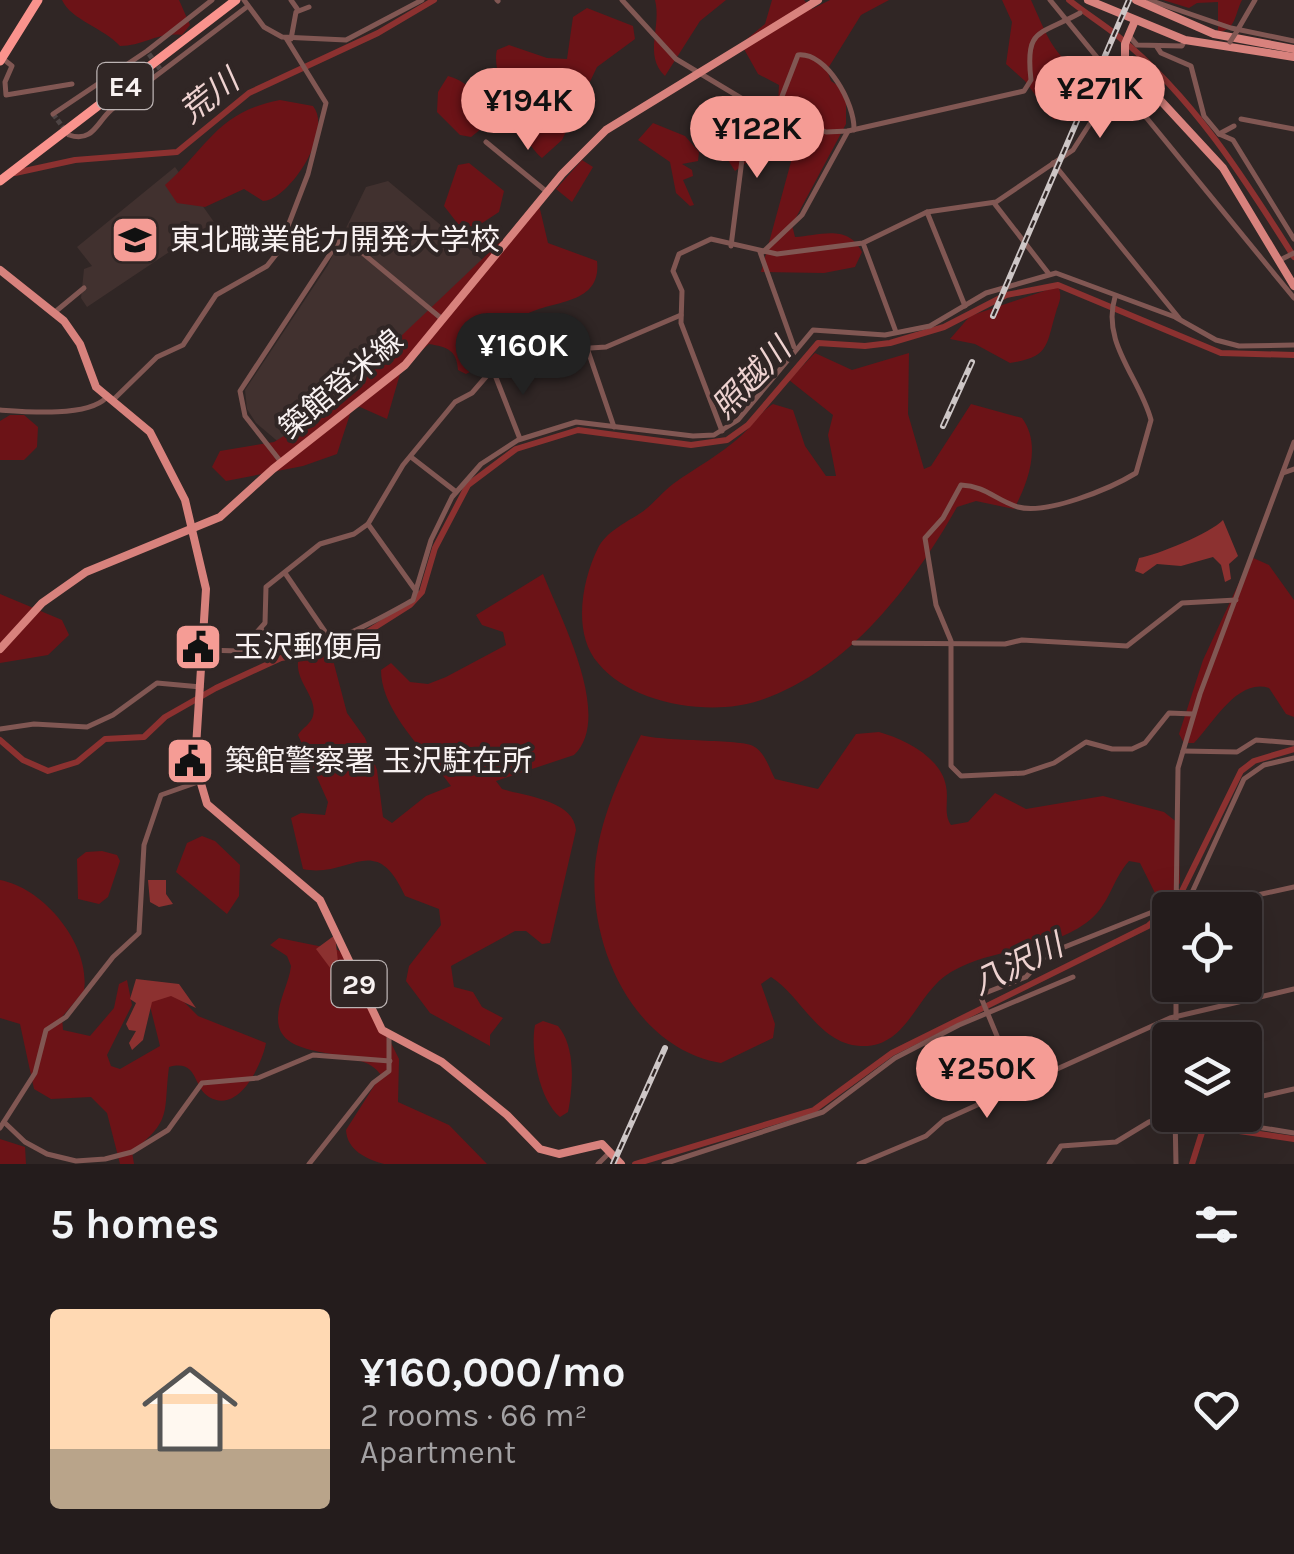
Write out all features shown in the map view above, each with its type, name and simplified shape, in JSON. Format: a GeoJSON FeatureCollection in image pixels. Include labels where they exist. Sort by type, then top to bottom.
{"type":"FeatureCollection","features":[{"type":"Feature","properties":{"kind":"highway"},"geometry":{"type":"LineString","coordinates":[[1,59],[38,0]]}},
{"type":"Feature","properties":{"kind":"highway","name":"E4"},"geometry":{"type":"LineString","coordinates":[[4,173],[228,0]]}},
{"type":"Feature","properties":{"kind":"highway","name":"E4"},"geometry":{"type":"LineString","coordinates":[[4,173],[176,50],[236,0]]}},
{"type":"Feature","properties":{"kind":"main road","name":"築館登米線"},"geometry":{"type":"LineString","coordinates":[[0,649],[31,614],[70,582],[103,563],[220,517],[281,462],[390,379],[548,192],[606,130],[818,0]]}},
{"type":"Feature","properties":{"kind":"main road"},"geometry":{"type":"LineString","coordinates":[[1088,0],[1124,22],[1127,37]]}},
{"type":"Feature","properties":{"kind":"main road"},"geometry":{"type":"LineString","coordinates":[[1136,0],[1214,34],[1294,53]]}},
{"type":"Feature","properties":{"kind":"main road"},"geometry":{"type":"LineString","coordinates":[[1106,10],[1185,40],[1294,53]]}},
{"type":"Feature","properties":{"kind":"main road"},"geometry":{"type":"LineString","coordinates":[[1134,22],[1127,37],[1125,62],[1170,105],[1223,168],[1294,286]]}},
{"type":"Feature","properties":{"kind":"main road"},"geometry":{"type":"LineString","coordinates":[[0,270],[56,312],[80,344],[91,379],[109,400],[154,438],[185,500],[205,578],[198,782]]}},
{"type":"Feature","properties":{"kind":"main road","name":"29"},"geometry":{"type":"LineString","coordinates":[[198,782],[218,816],[320,900],[372,1016],[389,1035],[442,1062],[507,1115],[540,1149],[559,1154],[599,1144],[612,1150]]}},
{"type":"Feature","properties":{"kind":"main road"},"geometry":{"type":"LineString","coordinates":[[612,1150],[621,1164]]}},
{"type":"Feature","properties":{"kind":"street"},"geometry":{"type":"LineString","coordinates":[[53,114],[148,53],[212,0]]}},
{"type":"Feature","properties":{"kind":"street"},"geometry":{"type":"LineString","coordinates":[[291,0],[298,10]]}},
{"type":"Feature","properties":{"kind":"street"},"geometry":{"type":"LineString","coordinates":[[70,135],[95,132],[105,116],[246,3],[268,30],[288,40],[351,40],[422,0]]}},
{"type":"Feature","properties":{"kind":"street"},"geometry":{"type":"LineString","coordinates":[[622,0],[664,48],[698,71],[771,112],[826,132],[851,131],[1024,91],[1031,80],[1026,52],[1030,42],[1080,13]]}},
{"type":"Feature","properties":{"kind":"street"},"geometry":{"type":"LineString","coordinates":[[1050,0],[1294,298]]}},
{"type":"Feature","properties":{"kind":"street"},"geometry":{"type":"LineString","coordinates":[[1149,0],[1238,31],[1294,41]]}},
{"type":"Feature","properties":{"kind":"street"},"geometry":{"type":"LineString","coordinates":[[1229,46],[1256,0]]}},
{"type":"Feature","properties":{"kind":"street"},"geometry":{"type":"LineString","coordinates":[[298,10],[309,7]]}},
{"type":"Feature","properties":{"kind":"street"},"geometry":{"type":"LineString","coordinates":[[288,40],[298,10]]}},
{"type":"Feature","properties":{"kind":"street"},"geometry":{"type":"LineString","coordinates":[[1127,37],[1134,44],[1157,48],[1180,47],[1185,40]]}},
{"type":"Feature","properties":{"kind":"street"},"geometry":{"type":"LineString","coordinates":[[0,410],[63,413],[109,400],[158,357],[183,345],[216,294],[267,266],[278,252],[325,111],[324,96],[288,40]]}},
{"type":"Feature","properties":{"kind":"street"},"geometry":{"type":"LineString","coordinates":[[1157,48],[1191,66],[1204,116],[1219,134],[1233,140],[1294,239]]}},
{"type":"Feature","properties":{"kind":"street"},"geometry":{"type":"LineString","coordinates":[[732,246],[746,128],[771,112],[784,96],[796,58],[808,55],[848,95],[855,113],[851,131],[802,215],[761,252]]}},
{"type":"Feature","properties":{"kind":"street"},"geometry":{"type":"LineString","coordinates":[[1,59],[12,66],[5,82],[6,94],[72,84]]}},
{"type":"Feature","properties":{"kind":"street"},"geometry":{"type":"LineString","coordinates":[[722,431],[681,315],[682,290],[673,270],[679,254],[709,239],[761,252],[796,253],[863,243],[926,212],[994,203],[1074,150],[1093,118],[1137,76]]}},
{"type":"Feature","properties":{"kind":"street"},"geometry":{"type":"LineString","coordinates":[[1241,119],[1294,129]]}},
{"type":"Feature","properties":{"kind":"street"},"geometry":{"type":"LineString","coordinates":[[1219,134],[1234,126]]}},
{"type":"Feature","properties":{"kind":"street"},"geometry":{"type":"LineString","coordinates":[[486,142],[548,192]]}},
{"type":"Feature","properties":{"kind":"street"},"geometry":{"type":"LineString","coordinates":[[1053,163],[1180,320]]}},
{"type":"Feature","properties":{"kind":"street"},"geometry":{"type":"LineString","coordinates":[[994,203],[1049,274]]}},
{"type":"Feature","properties":{"kind":"street"},"geometry":{"type":"LineString","coordinates":[[926,212],[965,306]]}},
{"type":"Feature","properties":{"kind":"street"},"geometry":{"type":"LineString","coordinates":[[281,462],[245,416],[240,391],[338,242],[348,241],[442,319]]}},
{"type":"Feature","properties":{"kind":"street"},"geometry":{"type":"LineString","coordinates":[[863,243],[896,332]]}},
{"type":"Feature","properties":{"kind":"street"},"geometry":{"type":"LineString","coordinates":[[761,252],[795,348]]}},
{"type":"Feature","properties":{"kind":"street"},"geometry":{"type":"LineString","coordinates":[[1260,253],[1276,257],[1294,253]]}},
{"type":"Feature","properties":{"kind":"street"},"geometry":{"type":"LineString","coordinates":[[261,629],[270,643],[284,649],[304,648],[363,630],[412,600],[431,540],[455,490],[481,464],[520,440],[576,422],[693,436],[722,431],[745,414],[795,348],[818,329],[896,332],[936,324],[986,293],[1049,274],[1068,275],[1180,320],[1203,336],[1232,344],[1294,345]]}},
{"type":"Feature","properties":{"kind":"street"},"geometry":{"type":"LineString","coordinates":[[56,312],[84,288]]}},
{"type":"Feature","properties":{"kind":"street"},"geometry":{"type":"LineString","coordinates":[[1115,297],[1110,312],[1117,345],[1151,420],[1138,469],[1130,477],[1042,510],[1018,507],[988,488],[958,486],[943,518],[924,542],[936,604],[951,641],[951,766],[957,775],[1024,773],[1054,763],[1086,742],[1112,750],[1132,749],[1146,743],[1170,713],[1193,714]]}},
{"type":"Feature","properties":{"kind":"street"},"geometry":{"type":"LineString","coordinates":[[204,650],[236,654],[261,629],[266,618],[264,590],[320,544],[354,534],[368,524],[412,457],[455,402],[472,393],[494,370],[559,350],[588,351],[638,337],[681,315]]}},
{"type":"Feature","properties":{"kind":"street"},"geometry":{"type":"LineString","coordinates":[[588,351],[614,427]]}},
{"type":"Feature","properties":{"kind":"street"},"geometry":{"type":"LineString","coordinates":[[494,370],[520,440]]}},
{"type":"Feature","properties":{"kind":"street"},"geometry":{"type":"LineString","coordinates":[[1019,1089],[980,995],[1026,977],[1047,954],[1165,908],[1177,891],[1176,779],[1183,752],[1193,714],[1294,442]]}},
{"type":"Feature","properties":{"kind":"street"},"geometry":{"type":"LineString","coordinates":[[412,457],[455,490]]}},
{"type":"Feature","properties":{"kind":"street"},"geometry":{"type":"LineString","coordinates":[[1284,473],[1294,468]]}},
{"type":"Feature","properties":{"kind":"street"},"geometry":{"type":"LineString","coordinates":[[368,524],[417,592]]}},
{"type":"Feature","properties":{"kind":"street"},"geometry":{"type":"LineString","coordinates":[[284,573],[329,638]]}},
{"type":"Feature","properties":{"kind":"street"},"geometry":{"type":"LineString","coordinates":[[854,642],[1005,644],[1022,640],[1127,646],[1182,603],[1236,600]]}},
{"type":"Feature","properties":{"kind":"street"},"geometry":{"type":"LineString","coordinates":[[0,729],[34,724],[87,727],[157,683],[201,689]]}},
{"type":"Feature","properties":{"kind":"street"},"geometry":{"type":"LineString","coordinates":[[1183,752],[1237,752],[1256,740],[1294,744]]}},
{"type":"Feature","properties":{"kind":"street"},"geometry":{"type":"LineString","coordinates":[[1191,892],[1244,779],[1264,765],[1294,758]]}},
{"type":"Feature","properties":{"kind":"street"},"geometry":{"type":"LineString","coordinates":[[198,782],[161,795],[144,845],[139,933],[113,957],[66,1017],[46,1030],[34,1073],[2,1125],[47,1154],[76,1161],[105,1159],[132,1152],[168,1130],[202,1083],[258,1078],[313,1055],[390,1062]]}},
{"type":"Feature","properties":{"kind":"street"},"geometry":{"type":"LineString","coordinates":[[1262,894],[1294,887]]}},
{"type":"Feature","properties":{"kind":"street"},"geometry":{"type":"LineString","coordinates":[[664,1164],[823,1112],[895,1058],[1072,977]]}},
{"type":"Feature","properties":{"kind":"street"},"geometry":{"type":"LineString","coordinates":[[860,1164],[926,1136],[944,1120],[1176,1018],[1294,990]]}},
{"type":"Feature","properties":{"kind":"street"},"geometry":{"type":"LineString","coordinates":[[1176,1002],[1176,1022]]}},
{"type":"Feature","properties":{"kind":"street"},"geometry":{"type":"LineString","coordinates":[[309,1164],[373,1083],[389,1071],[389,1035]]}},
{"type":"Feature","properties":{"kind":"street"},"geometry":{"type":"LineString","coordinates":[[1262,1097],[1294,1090]]}},
{"type":"Feature","properties":{"kind":"street"},"geometry":{"type":"LineString","coordinates":[[1049,1164],[1062,1146],[1116,1142],[1152,1121]]}},
{"type":"Feature","properties":{"kind":"street"},"geometry":{"type":"LineString","coordinates":[[1262,1128],[1294,1133]]}},
{"type":"Feature","properties":{"kind":"street"},"geometry":{"type":"LineString","coordinates":[[1176,1164],[1177,1132]]}},
{"type":"Feature","properties":{"kind":"street"},"geometry":{"type":"LineString","coordinates":[[598,1164],[612,1150]]}},
{"type":"Feature","properties":{"kind":"shaded area"},"geometry":{"type":"Polygon","coordinates":[[[62,0],[179,0],[190,25],[182,35],[120,46],[73,13],[62,0]]]}},
{"type":"Feature","properties":{"kind":"shaded area"},"geometry":{"type":"Polygon","coordinates":[[[655,0],[726,0],[700,21],[665,76],[655,59],[655,0]]]}},
{"type":"Feature","properties":{"kind":"shaded area"},"geometry":{"type":"Polygon","coordinates":[[[772,0],[804,0],[812,9],[830,0],[889,0],[861,15],[827,70],[831,81],[846,91],[846,124],[792,225],[795,237],[832,233],[849,237],[862,252],[855,267],[824,273],[761,272],[792,158],[791,145],[786,140],[775,142],[735,171],[699,115],[703,104],[719,101],[758,117],[778,103],[779,85],[758,74],[744,49],[747,39],[765,24],[772,0]]]}},
{"type":"Feature","properties":{"kind":"shaded area"},"geometry":{"type":"Polygon","coordinates":[[[1002,0],[1031,0],[1052,44],[1078,77],[1084,95],[1082,104],[1070,117],[1053,119],[1025,81],[1006,64],[1012,22],[1002,0]]]}},
{"type":"Feature","properties":{"kind":"shaded area"},"geometry":{"type":"Polygon","coordinates":[[[1163,0],[1242,0],[1232,25],[1218,32],[1218,2],[1197,3],[1189,8],[1163,0]]]}},
{"type":"Feature","properties":{"kind":"shaded area"},"geometry":{"type":"Polygon","coordinates":[[[587,8],[633,26],[635,39],[597,67],[562,140],[542,158],[509,107],[498,75],[497,50],[509,45],[547,58],[567,59],[573,17],[587,8]]]}},
{"type":"Feature","properties":{"kind":"shaded area"},"geometry":{"type":"Polygon","coordinates":[[[448,76],[470,88],[484,109],[486,125],[471,137],[460,135],[437,112],[438,92],[448,76]]]}},
{"type":"Feature","properties":{"kind":"shaded area"},"geometry":{"type":"Polygon","coordinates":[[[280,100],[313,106],[318,118],[313,147],[284,190],[263,201],[244,189],[205,207],[177,203],[165,185],[215,133],[242,113],[280,100]]]}},
{"type":"Feature","properties":{"kind":"shaded area"},"geometry":{"type":"Polygon","coordinates":[[[653,123],[685,136],[699,152],[698,161],[682,164],[692,170],[693,176],[683,180],[694,205],[690,206],[676,193],[670,162],[638,140],[653,123]]]}},
{"type":"Feature","properties":{"kind":"shaded area"},"geometry":{"type":"Polygon","coordinates":[[[582,160],[593,167],[572,202],[556,189],[582,160]]]}},
{"type":"Feature","properties":{"kind":"shaded area"},"geometry":{"type":"Polygon","coordinates":[[[469,163],[504,191],[499,212],[476,227],[458,224],[444,206],[458,165],[469,163]]]}},
{"type":"Feature","properties":{"kind":"shaded area","name":"東北職業能力開発大学校"},"geometry":{"type":"Polygon","coordinates":[[[175,167],[214,222],[87,307],[81,298],[84,269],[92,266],[77,247],[175,167]]]}},
{"type":"Feature","properties":{"kind":"shaded area"},"geometry":{"type":"Polygon","coordinates":[[[388,181],[485,262],[288,450],[256,423],[247,409],[245,390],[328,265],[366,187],[388,181]]]}},
{"type":"Feature","properties":{"kind":"shaded area"},"geometry":{"type":"Polygon","coordinates":[[[539,205],[548,243],[597,261],[596,275],[592,286],[574,299],[527,314],[525,344],[466,374],[458,370],[450,351],[429,344],[402,367],[387,419],[360,407],[352,408],[337,454],[303,466],[226,481],[212,467],[220,451],[274,442],[318,415],[539,205]]]}},
{"type":"Feature","properties":{"kind":"shaded area"},"geometry":{"type":"Polygon","coordinates":[[[1059,288],[1060,298],[1050,333],[1044,348],[1033,357],[1010,363],[975,344],[950,339],[970,316],[1059,288]]]}},
{"type":"Feature","properties":{"kind":"shaded area"},"geometry":{"type":"Polygon","coordinates":[[[815,353],[852,370],[909,353],[908,414],[924,469],[931,466],[971,404],[1022,418],[1031,440],[1031,464],[1014,509],[976,501],[957,507],[920,566],[876,622],[823,668],[793,686],[761,700],[720,707],[674,704],[631,689],[598,663],[585,637],[584,591],[601,542],[673,484],[733,443],[773,404],[793,410],[805,446],[826,476],[836,476],[828,435],[833,415],[789,380],[815,353]]]}},
{"type":"Feature","properties":{"kind":"shaded area"},"geometry":{"type":"Polygon","coordinates":[[[10,415],[24,415],[38,427],[37,447],[24,460],[0,460],[0,421],[10,415]]]}},
{"type":"Feature","properties":{"kind":"shaded area"},"geometry":{"type":"Polygon","coordinates":[[[1223,520],[1238,556],[1229,564],[1231,579],[1225,582],[1221,565],[1213,557],[1181,566],[1157,564],[1143,574],[1135,571],[1139,558],[1183,543],[1223,520]]]}},
{"type":"Feature","properties":{"kind":"shaded area"},"geometry":{"type":"Polygon","coordinates":[[[1251,557],[1269,565],[1294,600],[1294,717],[1286,714],[1269,688],[1257,687],[1236,696],[1194,743],[1184,743],[1179,734],[1203,660],[1251,557]]]}},
{"type":"Feature","properties":{"kind":"shaded area"},"geometry":{"type":"Polygon","coordinates":[[[543,574],[580,666],[588,717],[585,738],[574,755],[496,781],[502,789],[558,806],[573,820],[576,830],[550,943],[542,944],[526,931],[515,931],[451,966],[454,987],[473,992],[482,1007],[503,1018],[490,1035],[490,1046],[430,1013],[406,981],[409,966],[441,925],[439,909],[405,896],[394,876],[372,861],[303,869],[291,818],[301,813],[325,815],[328,802],[298,735],[312,719],[314,709],[298,662],[321,650],[333,660],[347,713],[365,738],[377,770],[383,817],[392,823],[426,796],[451,786],[397,716],[383,686],[381,670],[391,663],[410,682],[428,684],[506,645],[503,632],[482,625],[476,615],[543,574]]]}},
{"type":"Feature","properties":{"kind":"shaded area"},"geometry":{"type":"Polygon","coordinates":[[[0,594],[62,620],[69,635],[48,655],[0,663],[0,594]]]}},
{"type":"Feature","properties":{"kind":"shaded area"},"geometry":{"type":"Polygon","coordinates":[[[879,732],[899,739],[929,758],[943,776],[951,825],[968,822],[995,793],[1026,809],[1103,796],[1164,812],[1178,823],[1180,883],[1172,892],[1154,892],[1140,863],[1129,861],[1100,909],[1086,923],[1053,940],[984,958],[951,972],[929,992],[901,1029],[876,1045],[860,1046],[833,1037],[771,977],[761,984],[775,1024],[773,1038],[721,1063],[690,1053],[662,1036],[639,1013],[621,986],[598,923],[596,858],[603,826],[641,735],[753,746],[764,756],[775,779],[818,789],[856,734],[879,732]]]}},
{"type":"Feature","properties":{"kind":"shaded area"},"geometry":{"type":"Polygon","coordinates":[[[202,836],[215,841],[240,865],[239,896],[227,914],[176,872],[187,843],[202,836]]]}},
{"type":"Feature","properties":{"kind":"shaded area"},"geometry":{"type":"Polygon","coordinates":[[[86,852],[117,855],[120,861],[108,897],[99,904],[78,899],[77,859],[86,852]]]}},
{"type":"Feature","properties":{"kind":"shaded area"},"geometry":{"type":"Polygon","coordinates":[[[0,880],[33,894],[48,907],[61,921],[80,955],[84,991],[62,1017],[63,1030],[90,1036],[114,1008],[119,984],[127,980],[132,1005],[107,1055],[111,1066],[120,1069],[160,1046],[147,994],[176,994],[198,1016],[266,1043],[247,1085],[230,1099],[220,1101],[204,1093],[186,1067],[169,1067],[160,1123],[132,1152],[134,1164],[120,1164],[107,1113],[91,1097],[51,1099],[34,1089],[20,1024],[0,1018],[0,880]]]}},
{"type":"Feature","properties":{"kind":"shaded area"},"geometry":{"type":"Polygon","coordinates":[[[148,880],[166,880],[166,894],[173,904],[159,907],[150,902],[148,880]]]}},
{"type":"Feature","properties":{"kind":"shaded area"},"geometry":{"type":"Polygon","coordinates":[[[335,935],[339,971],[346,981],[336,980],[337,996],[330,996],[331,969],[316,949],[335,935]]]}},
{"type":"Feature","properties":{"kind":"shaded area"},"geometry":{"type":"Polygon","coordinates":[[[279,938],[338,950],[349,959],[399,1059],[398,1102],[449,1125],[487,1164],[384,1164],[354,1148],[346,1130],[381,1075],[359,1060],[311,1050],[286,1038],[279,1027],[278,1012],[291,966],[287,956],[270,945],[279,938]]]}},
{"type":"Feature","properties":{"kind":"shaded area"},"geometry":{"type":"Polygon","coordinates":[[[136,979],[179,984],[196,1008],[171,996],[152,1002],[143,1040],[132,1050],[129,1043],[136,1031],[129,1030],[126,1024],[136,1003],[130,999],[136,979]]]}},
{"type":"Feature","properties":{"kind":"shaded area"},"geometry":{"type":"Polygon","coordinates":[[[543,1021],[558,1026],[570,1056],[570,1102],[568,1112],[560,1117],[547,1099],[535,1061],[535,1025],[543,1021]]]}},
{"type":"Feature","properties":{"kind":"shaded area"},"geometry":{"type":"Polygon","coordinates":[[[0,1139],[25,1147],[26,1164],[0,1164],[0,1139]]]}},
{"type":"Feature","properties":{"kind":"waterway","name":"荒川"},"geometry":{"type":"LineString","coordinates":[[15,173],[75,160],[177,152],[249,93],[378,33],[434,0]]}},
{"type":"Feature","properties":{"kind":"waterway","name":"荒川"},"geometry":{"type":"LineString","coordinates":[[1069,0],[1146,60],[1194,112],[1294,257]]}},
{"type":"Feature","properties":{"kind":"waterway","name":"照越川"},"geometry":{"type":"LineString","coordinates":[[0,740],[23,760],[48,771],[77,762],[105,739],[144,737],[165,717],[281,658],[312,653],[369,631],[410,605],[422,592],[435,548],[468,485],[516,449],[578,430],[691,445],[727,440],[748,425],[818,343],[890,343],[944,327],[1006,295],[1058,285],[1221,353],[1294,355]]}},
{"type":"Feature","properties":{"kind":"waterway","name":"八沢川"},"geometry":{"type":"LineString","coordinates":[[635,1164],[814,1110],[892,1053],[1148,926],[1178,899],[1241,771],[1254,761],[1294,749]]}},
{"type":"Feature","properties":{"kind":"waterway"},"geometry":{"type":"LineString","coordinates":[[1192,1164],[1204,1126],[1294,1139]]}},
{"type":"Feature","properties":{"kind":"tunnel"},"geometry":{"type":"LineString","coordinates":[[149,54],[160,69]]}},
{"type":"Feature","properties":{"kind":"tunnel"},"geometry":{"type":"LineString","coordinates":[[53,114],[66,131]]}},
{"type":"Feature","properties":{"kind":"railway"},"geometry":{"type":"LineString","coordinates":[[993,316],[1129,0]]}},
{"type":"Feature","properties":{"kind":"railway"},"geometry":{"type":"LineString","coordinates":[[943,426],[972,362]]}},
{"type":"Feature","properties":{"kind":"railway"},"geometry":{"type":"LineString","coordinates":[[613,1164],[665,1048]]}},
{"type":"Feature","properties":{"kind":"place","name":"東北職業能力開発大学校"},"geometry":{"type":"Point","coordinates":[135,240]}},
{"type":"Feature","properties":{"kind":"place","name":"玉沢郵便局"},"geometry":{"type":"Point","coordinates":[198,647]}},
{"type":"Feature","properties":{"kind":"place","name":"築館警察署 玉沢駐在所"},"geometry":{"type":"Point","coordinates":[190,761]}}]}
